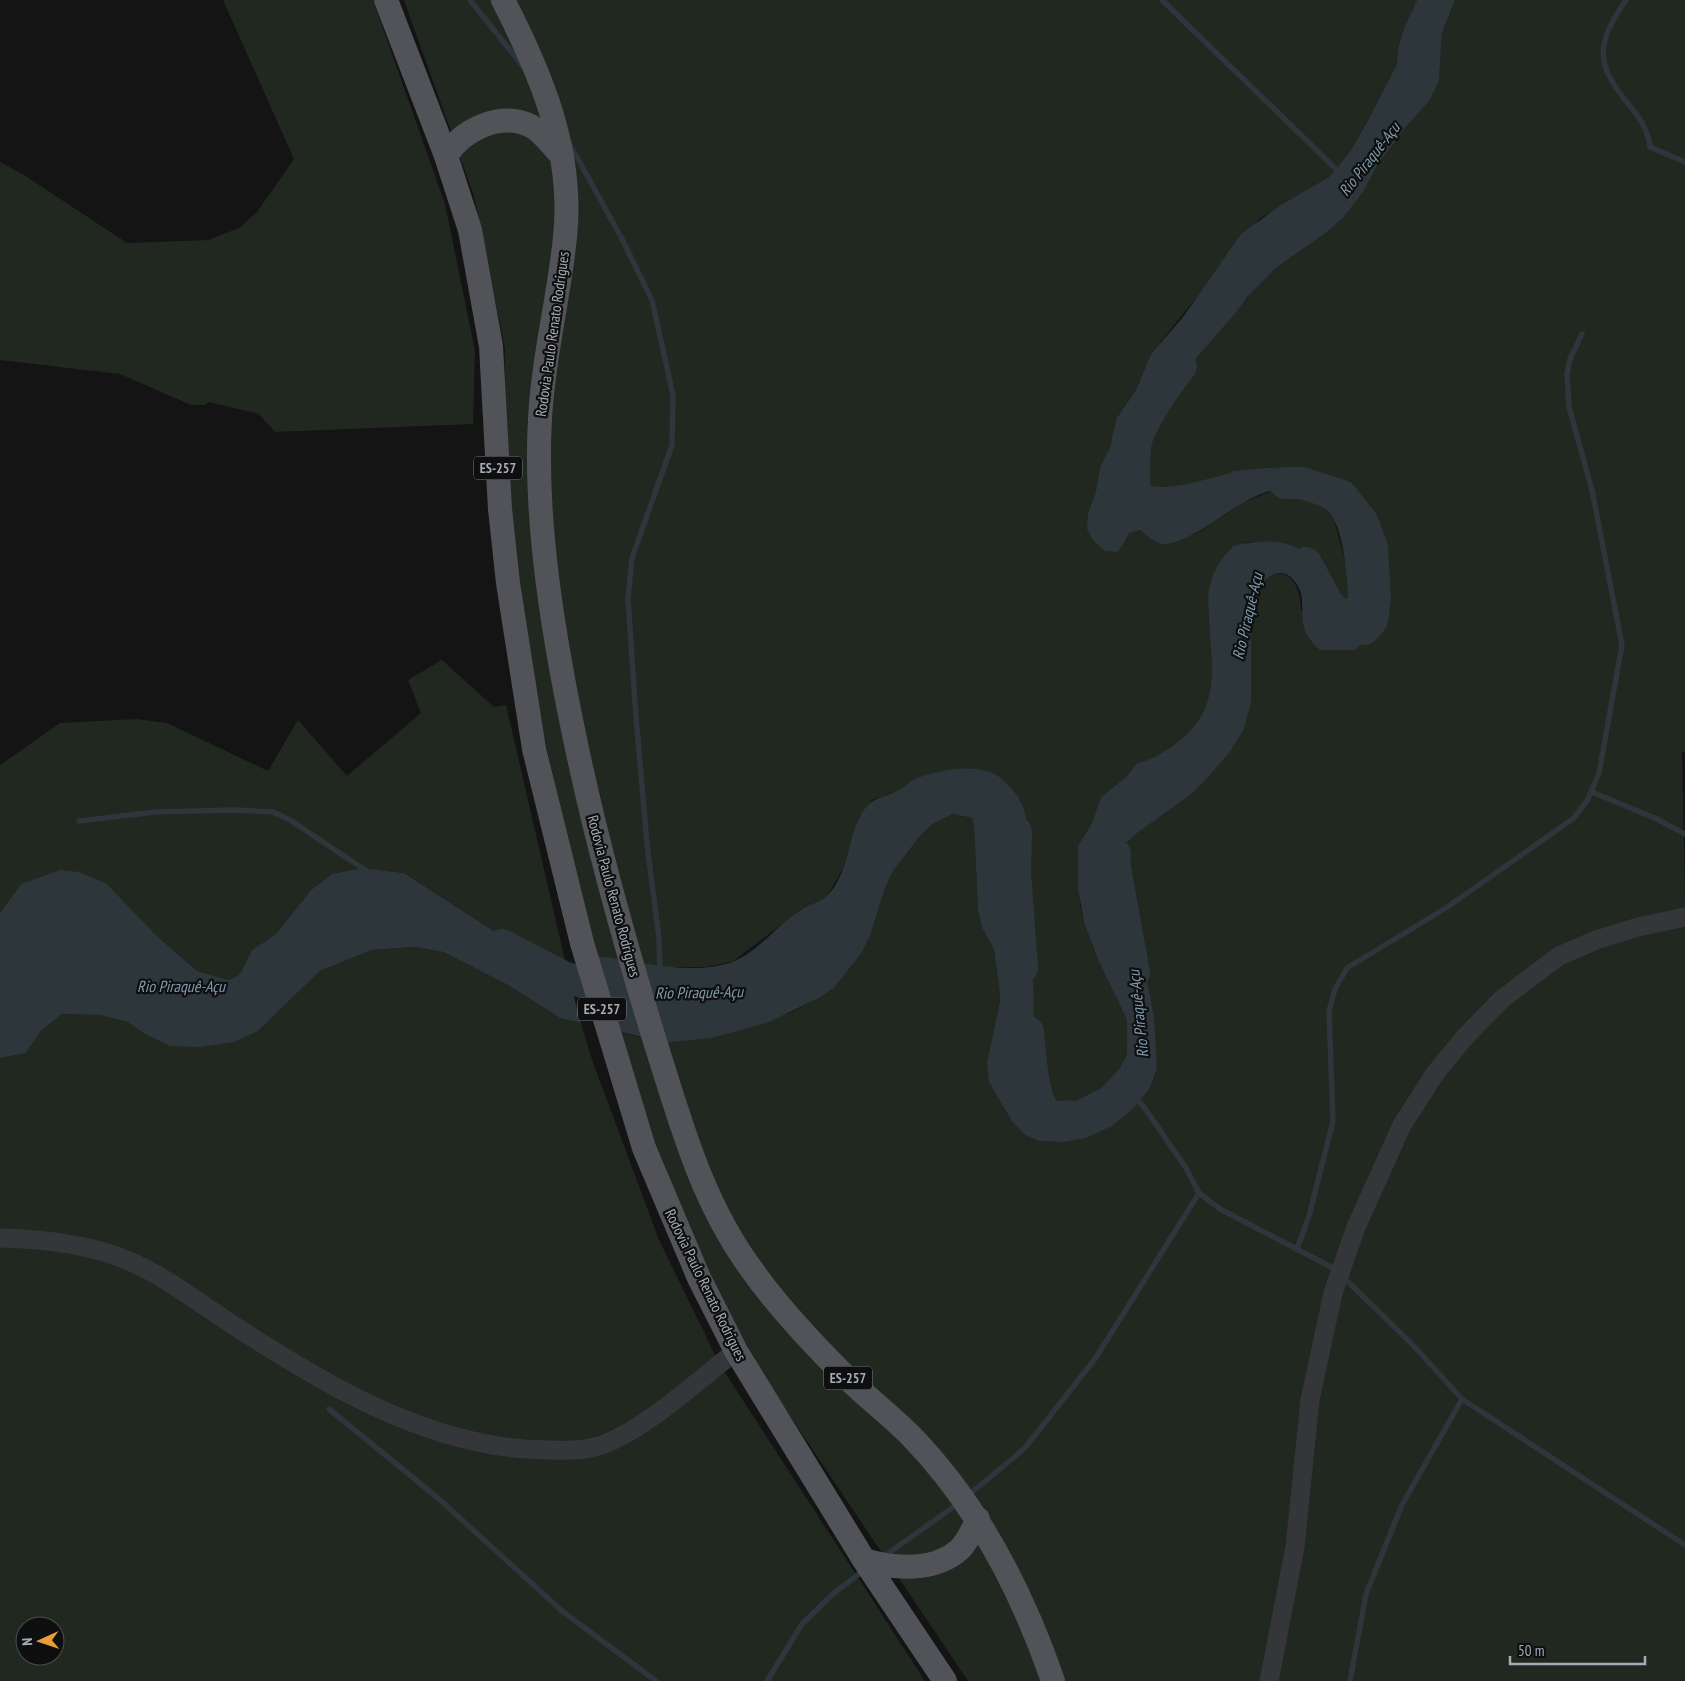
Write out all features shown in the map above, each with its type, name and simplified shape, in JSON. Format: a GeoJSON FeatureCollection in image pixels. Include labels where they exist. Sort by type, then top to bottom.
{"type":"FeatureCollection","features":[{"type":"Feature","properties":{"kind":"main road","name":"Rodovia Paulo Renato Rodrigues"},"geometry":{"type":"LineString","coordinates":[[386,0],[446,156],[470,230],[491,346],[500,509],[520,674],[534,749],[582,944],[644,1148],[699,1278],[736,1351],[864,1560],[945,1681]]}},
{"type":"Feature","properties":{"kind":"main road","name":"Rodovia Paulo Renato Rodrigues"},"geometry":{"type":"LineString","coordinates":[[503,0],[547,94],[564,159],[566,232],[546,355],[540,420],[542,522],[559,657],[573,732],[625,945],[681,1126],[707,1194],[751,1270],[790,1317],[843,1374],[912,1437],[952,1484],[978,1519],[1022,1600],[1038,1636],[1053,1681]]}},
{"type":"Feature","properties":{"kind":"main road"},"geometry":{"type":"LineString","coordinates":[[446,156],[464,134],[487,124],[512,122],[532,126],[564,159]]}},
{"type":"Feature","properties":{"kind":"main road"},"geometry":{"type":"LineString","coordinates":[[864,1560],[901,1567],[920,1565],[950,1557],[968,1539],[978,1519]]}},
{"type":"Feature","properties":{"kind":"street"},"geometry":{"type":"LineString","coordinates":[[1269,1681],[1295,1547],[1310,1400],[1333,1293],[1356,1227],[1402,1126],[1436,1072],[1465,1037],[1502,999],[1552,961],[1596,940],[1638,927],[1685,918]]}},
{"type":"Feature","properties":{"kind":"street"},"geometry":{"type":"LineString","coordinates":[[0,1238],[28,1238],[79,1247],[127,1260],[179,1289],[270,1349],[350,1394],[416,1425],[501,1447],[558,1451],[601,1445],[640,1425],[736,1351]]}},
{"type":"Feature","properties":{"kind":"shaded area"},"geometry":{"type":"Polygon","coordinates":[[[223,0],[373,0],[445,204],[475,351],[473,424],[275,432],[259,414],[209,402],[205,405],[191,405],[120,374],[0,360],[0,162],[24,175],[127,243],[208,240],[239,228],[257,212],[294,159],[223,0]]]}},
{"type":"Feature","properties":{"kind":"shaded area"},"geometry":{"type":"Polygon","coordinates":[[[404,0],[1417,0],[1406,23],[1398,47],[1397,64],[1351,150],[1329,177],[1259,219],[1151,354],[1136,390],[1116,419],[1110,447],[1100,467],[1096,491],[1088,513],[1126,541],[1130,533],[1140,530],[1151,539],[1195,534],[1244,502],[1274,490],[1292,490],[1308,495],[1329,513],[1334,520],[1346,564],[1348,597],[1335,610],[1328,608],[1319,575],[1313,563],[1305,554],[1295,548],[1282,544],[1247,542],[1219,583],[1208,604],[1212,663],[1210,693],[1200,720],[1191,732],[1178,743],[1153,758],[1137,763],[1126,777],[1101,797],[1092,823],[1078,846],[1080,905],[1084,923],[1099,962],[1127,1020],[1127,1054],[1120,1068],[1101,1088],[1061,1108],[1044,1100],[1035,1089],[1033,1080],[1031,963],[1025,940],[1014,914],[1012,901],[1012,887],[1020,866],[941,771],[914,780],[898,791],[872,800],[861,815],[842,870],[827,897],[802,909],[733,961],[708,967],[668,967],[595,956],[529,672],[503,441],[505,349],[474,196],[404,0]]]}},
{"type":"Feature","properties":{"kind":"shaded area"},"geometry":{"type":"Polygon","coordinates":[[[1455,0],[1685,0],[1685,752],[1682,752],[1685,896],[1685,1681],[968,1681],[778,1398],[736,1326],[698,1252],[676,1202],[614,1030],[639,1037],[712,1038],[792,1012],[819,998],[834,988],[861,954],[870,936],[885,888],[893,871],[931,825],[953,814],[972,818],[974,826],[978,912],[983,930],[994,949],[998,964],[1000,1001],[992,1041],[1025,1135],[1039,1141],[1063,1142],[1135,1107],[1150,1088],[1157,1069],[1144,964],[1126,929],[1121,906],[1120,857],[1127,842],[1137,832],[1189,796],[1229,753],[1251,703],[1251,602],[1257,589],[1265,580],[1273,575],[1281,574],[1289,577],[1295,584],[1299,595],[1301,610],[1368,637],[1340,504],[1313,478],[1296,469],[1213,482],[1181,509],[1162,513],[1137,485],[1132,476],[1128,461],[1155,405],[1235,314],[1248,296],[1277,267],[1323,235],[1363,192],[1378,164],[1439,81],[1442,33],[1455,0]]]}},
{"type":"Feature","properties":{"kind":"shaded area"},"geometry":{"type":"Polygon","coordinates":[[[442,660],[494,707],[506,705],[570,982],[544,968],[503,937],[404,873],[362,868],[332,874],[311,890],[276,934],[252,950],[240,974],[229,980],[197,971],[157,936],[107,884],[21,884],[0,913],[0,765],[60,723],[137,719],[167,723],[268,771],[298,720],[347,776],[421,713],[408,680],[442,660]]]}},
{"type":"Feature","properties":{"kind":"shaded area"},"geometry":{"type":"Polygon","coordinates":[[[415,947],[443,952],[508,985],[560,1018],[581,1023],[591,1057],[659,1240],[720,1365],[925,1681],[0,1681],[0,1058],[26,1053],[41,1031],[62,1014],[100,1015],[127,1022],[145,1034],[258,1031],[320,971],[372,950],[415,947]]]}},
{"type":"Feature","properties":{"kind":"water"},"geometry":{"type":"Polygon","coordinates":[[[1417,0],[1455,0],[1442,33],[1439,81],[1429,101],[1409,123],[1378,164],[1363,192],[1342,219],[1323,235],[1277,267],[1248,296],[1235,314],[1155,405],[1128,461],[1132,476],[1137,485],[1162,513],[1181,509],[1213,482],[1233,471],[1268,468],[1296,469],[1313,478],[1340,504],[1363,554],[1368,619],[1367,640],[1354,650],[1320,650],[1311,641],[1306,632],[1303,623],[1302,599],[1296,583],[1283,573],[1269,577],[1263,582],[1251,602],[1251,703],[1243,731],[1229,753],[1210,775],[1189,796],[1127,842],[1120,857],[1121,906],[1126,929],[1144,964],[1154,1018],[1157,1069],[1150,1088],[1135,1107],[1112,1126],[1086,1138],[1063,1142],[1039,1141],[1025,1135],[1012,1121],[989,1082],[987,1062],[1000,1001],[994,949],[983,930],[978,912],[974,826],[972,818],[953,814],[931,825],[893,871],[885,888],[870,936],[861,954],[834,988],[819,998],[769,1022],[712,1038],[669,1042],[614,1030],[595,956],[682,968],[716,966],[732,962],[751,951],[795,914],[827,896],[840,877],[857,823],[862,813],[870,804],[900,790],[915,779],[947,770],[971,769],[993,773],[1002,779],[1018,798],[1026,818],[1027,840],[1012,896],[1013,908],[1027,948],[1033,978],[1033,1084],[1043,1098],[1061,1108],[1101,1088],[1120,1068],[1127,1054],[1127,1020],[1099,962],[1084,923],[1078,888],[1078,846],[1092,823],[1101,797],[1126,777],[1137,763],[1152,758],[1174,745],[1200,719],[1207,704],[1212,673],[1208,604],[1209,588],[1216,569],[1223,557],[1233,546],[1266,541],[1292,546],[1318,562],[1328,608],[1335,610],[1348,597],[1344,554],[1335,523],[1328,512],[1298,492],[1279,489],[1260,494],[1185,538],[1166,544],[1152,540],[1140,530],[1130,533],[1118,552],[1105,551],[1093,540],[1087,529],[1088,513],[1096,491],[1100,467],[1110,447],[1116,419],[1136,390],[1151,354],[1183,317],[1241,234],[1281,205],[1329,177],[1351,150],[1397,64],[1398,47],[1406,23],[1417,0]]]}},
{"type":"Feature","properties":{"kind":"water"},"geometry":{"type":"Polygon","coordinates":[[[362,868],[404,873],[503,937],[544,968],[570,982],[581,1023],[560,1018],[508,985],[443,952],[415,947],[372,950],[320,971],[258,1031],[234,1042],[200,1047],[170,1046],[145,1034],[127,1022],[100,1015],[62,1014],[41,1031],[26,1053],[0,1058],[0,913],[21,884],[60,870],[79,872],[107,884],[157,936],[197,971],[229,980],[240,974],[252,950],[276,934],[311,890],[332,874],[362,868]]]}},
{"type":"Feature","properties":{"kind":"waterway"},"geometry":{"type":"LineString","coordinates":[[470,0],[525,69]]}},
{"type":"Feature","properties":{"kind":"waterway"},"geometry":{"type":"LineString","coordinates":[[1162,0],[1337,170],[1343,173]]}},
{"type":"Feature","properties":{"kind":"waterway"},"geometry":{"type":"LineString","coordinates":[[1626,0],[1604,42],[1605,66],[1610,78],[1643,125],[1650,147],[1685,162]]}},
{"type":"Feature","properties":{"kind":"waterway"},"geometry":{"type":"LineString","coordinates":[[569,143],[621,237],[652,300],[673,395],[672,445],[632,558],[628,599],[636,717],[647,844],[659,938],[660,972]]}},
{"type":"Feature","properties":{"kind":"waterway"},"geometry":{"type":"LineString","coordinates":[[1297,1249],[1309,1216],[1333,1121],[1329,1011],[1335,989],[1347,968],[1446,908],[1574,818],[1588,799],[1599,773],[1622,645],[1592,490],[1569,407],[1567,375],[1570,359],[1582,334]]}},
{"type":"Feature","properties":{"kind":"waterway","name":"Rio Piraquê-Açu"},"geometry":{"type":"LineString","coordinates":[[1181,366],[1157,399],[1138,435],[1134,466],[1136,496],[1146,501],[1171,503],[1237,488]]}},
{"type":"Feature","properties":{"kind":"waterway","name":"Rio Piraquê-Açu"},"geometry":{"type":"LineString","coordinates":[[1285,483],[1302,483],[1342,496],[1363,523],[1372,547],[1375,598],[1372,620],[1364,629],[1349,627],[1327,602],[1306,563]]}},
{"type":"Feature","properties":{"kind":"waterway"},"geometry":{"type":"LineString","coordinates":[[1592,792],[1657,819],[1685,834]]}},
{"type":"Feature","properties":{"kind":"waterway"},"geometry":{"type":"LineString","coordinates":[[79,821],[155,812],[235,810],[273,812],[290,820],[368,872]]}},
{"type":"Feature","properties":{"kind":"waterway","name":"Rio Piraquê-Açu"},"geometry":{"type":"LineString","coordinates":[[1016,832],[1015,871],[1022,968]]}},
{"type":"Feature","properties":{"kind":"waterway","name":"Rio Piraquê-Açu"},"geometry":{"type":"LineString","coordinates":[[1115,854],[1114,862],[1134,973]]}},
{"type":"Feature","properties":{"kind":"waterway","name":"Rio Piraquê-Açu"},"geometry":{"type":"LineString","coordinates":[[502,945],[565,978],[624,991]]}},
{"type":"Feature","properties":{"kind":"waterway","name":"Rio Piraquê-Açu"},"geometry":{"type":"LineString","coordinates":[[1028,1032],[1031,1064],[1038,1099],[1048,1115],[1053,1117],[1067,1116]]}},
{"type":"Feature","properties":{"kind":"waterway"},"geometry":{"type":"LineString","coordinates":[[1135,1098],[1144,1107],[1186,1168],[1199,1193],[1220,1209],[1335,1269],[1411,1343],[1462,1399],[1685,1545]]}},
{"type":"Feature","properties":{"kind":"waterway"},"geometry":{"type":"LineString","coordinates":[[966,1497],[1024,1449],[1095,1359],[1199,1193]]}},
{"type":"Feature","properties":{"kind":"waterway"},"geometry":{"type":"LineString","coordinates":[[1350,1681],[1366,1594],[1402,1505],[1462,1399]]}},
{"type":"Feature","properties":{"kind":"waterway"},"geometry":{"type":"LineString","coordinates":[[329,1409],[439,1499],[562,1611],[656,1681]]}},
{"type":"Feature","properties":{"kind":"waterway"},"geometry":{"type":"LineString","coordinates":[[883,1557],[959,1503]]}},
{"type":"Feature","properties":{"kind":"waterway"},"geometry":{"type":"LineString","coordinates":[[767,1681],[802,1624],[834,1593],[863,1571]]}}]}
